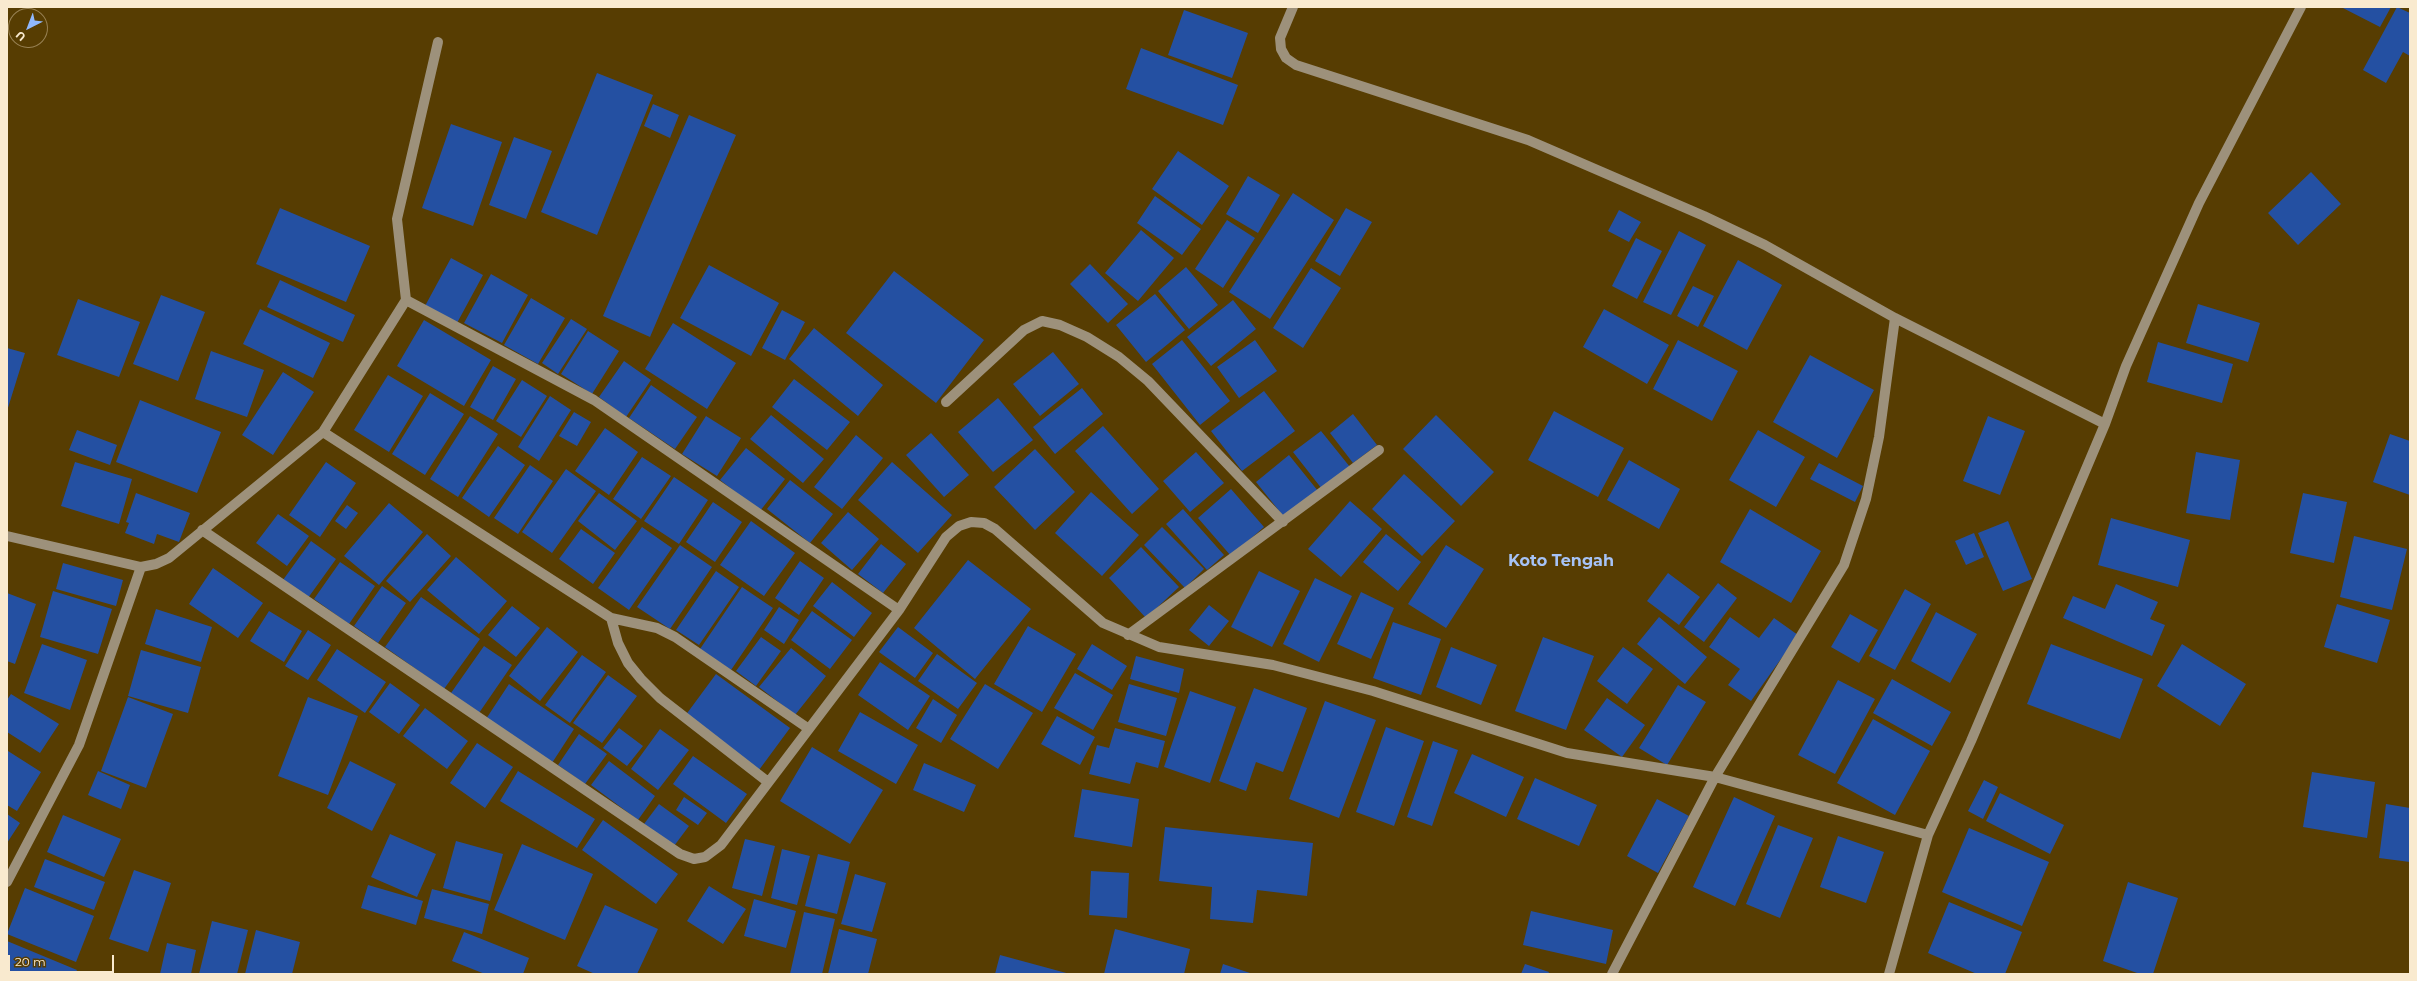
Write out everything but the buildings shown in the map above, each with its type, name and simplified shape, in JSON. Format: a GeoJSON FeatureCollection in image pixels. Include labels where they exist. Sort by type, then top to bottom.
{"type":"FeatureCollection","features":[{"type":"Feature","properties":{"kind":"street"},"geometry":{"type":"LineString","coordinates":[[1293,7],[1280,38],[1281,49],[1286,58],[1296,65],[1528,140],[1765,245],[1895,318],[2105,424]]}},
{"type":"Feature","properties":{"kind":"street"},"geometry":{"type":"LineString","coordinates":[[1889,974],[1928,835],[1971,741],[2105,424],[2126,366],[2199,203],[2301,7]]}},
{"type":"Feature","properties":{"kind":"street"},"geometry":{"type":"LineString","coordinates":[[7,536],[141,567],[156,564],[169,558],[323,432],[406,300],[397,219],[438,42]]}},
{"type":"Feature","properties":{"kind":"street"},"geometry":{"type":"LineString","coordinates":[[406,300],[594,400],[899,610]]}},
{"type":"Feature","properties":{"kind":"street"},"geometry":{"type":"LineString","coordinates":[[1612,974],[1715,777],[1844,565],[1866,499],[1879,437],[1895,318]]}},
{"type":"Feature","properties":{"kind":"street"},"geometry":{"type":"LineString","coordinates":[[946,402],[1024,330],[1042,321],[1060,325],[1087,337],[1119,357],[1148,381],[1283,522]]}},
{"type":"Feature","properties":{"kind":"street"},"geometry":{"type":"LineString","coordinates":[[323,432],[611,618],[657,628],[675,637],[809,729]]}},
{"type":"Feature","properties":{"kind":"street"},"geometry":{"type":"LineString","coordinates":[[1128,635],[1379,450]]}},
{"type":"Feature","properties":{"kind":"street"},"geometry":{"type":"LineString","coordinates":[[202,530],[680,854],[694,859],[705,857],[713,852],[899,610],[946,537],[959,526],[971,522],[984,523],[995,529],[1103,623],[1159,647],[1273,665],[1373,691],[1567,753],[1715,777],[1928,835]]}},
{"type":"Feature","properties":{"kind":"street"},"geometry":{"type":"LineString","coordinates":[[7,882],[79,744],[141,567]]}},
{"type":"Feature","properties":{"kind":"street"},"geometry":{"type":"LineString","coordinates":[[611,618],[618,643],[628,663],[641,679],[660,698],[768,782]]}},
{"type":"Feature","properties":{"kind":"district","name":"Koto Tengah"},"geometry":{"type":"Point","coordinates":[1561,561]}}]}
